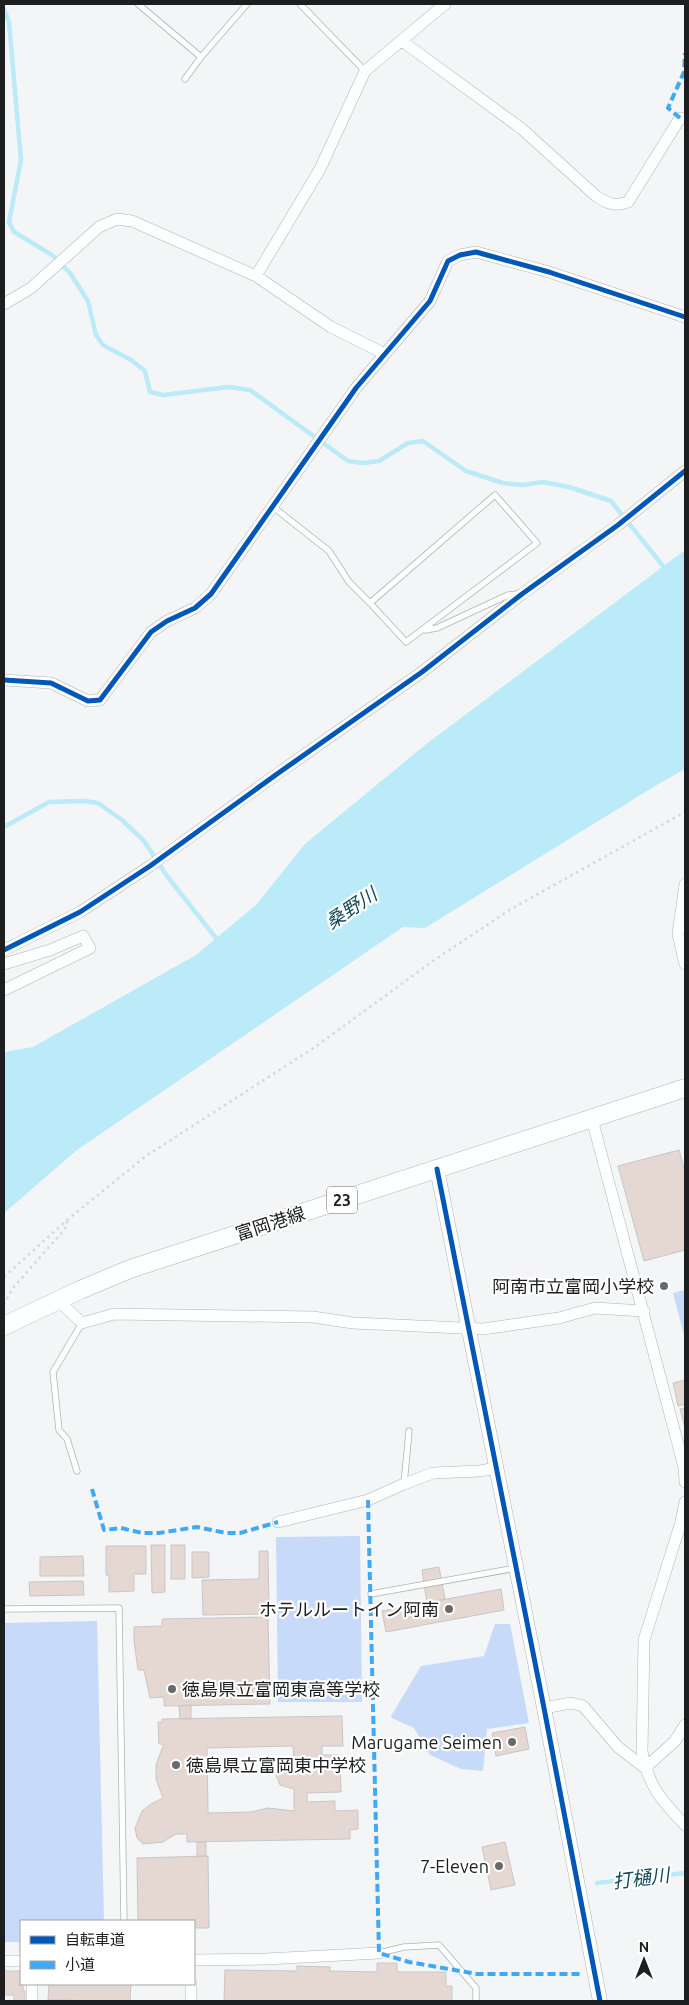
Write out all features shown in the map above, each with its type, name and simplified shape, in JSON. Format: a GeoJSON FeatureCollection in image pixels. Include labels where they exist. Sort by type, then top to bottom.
{"type":"FeatureCollection","features":[{"type":"Feature","properties":{"kind":"main road","name":"富岡港線"},"geometry":{"type":"LineString","coordinates":[[4,1326],[130,1269],[685,1088]]}},
{"type":"Feature","properties":{"kind":"street"},"geometry":{"type":"LineString","coordinates":[[256,276],[320,169],[365,71],[445,4]]}},
{"type":"Feature","properties":{"kind":"street"},"geometry":{"type":"LineString","coordinates":[[402,41],[522,128],[596,196],[609,204],[619,205],[628,202],[680,118],[685,118]]}},
{"type":"Feature","properties":{"kind":"street"},"geometry":{"type":"LineString","coordinates":[[4,304],[31,288],[100,227],[117,219],[132,221],[256,276],[331,327],[385,354]]}},
{"type":"Feature","properties":{"kind":"street"},"geometry":{"type":"LineString","coordinates":[[4,680],[50,683],[88,701],[100,700],[151,632],[167,621],[195,608],[211,594],[356,388],[430,302],[448,261],[460,255],[476,252],[549,272],[685,317]]}},
{"type":"Feature","properties":{"kind":"street"},"geometry":{"type":"LineString","coordinates":[[4,950],[80,912],[150,866],[422,672],[522,594],[618,525],[685,470]]}},
{"type":"Feature","properties":{"kind":"street"},"geometry":{"type":"LineString","coordinates":[[685,884],[678,934],[685,964]]}},
{"type":"Feature","properties":{"kind":"street"},"geometry":{"type":"LineString","coordinates":[[4,964],[50,950],[83,936],[90,948],[4,990]]}},
{"type":"Feature","properties":{"kind":"street"},"geometry":{"type":"LineString","coordinates":[[592,1119],[682,1458],[685,1482]]}},
{"type":"Feature","properties":{"kind":"street"},"geometry":{"type":"LineString","coordinates":[[437,1169],[600,2001]]}},
{"type":"Feature","properties":{"kind":"street"},"geometry":{"type":"LineString","coordinates":[[58,1300],[82,1323],[114,1314],[313,1317],[353,1323],[483,1329],[560,1318],[595,1308],[644,1311]]}},
{"type":"Feature","properties":{"kind":"street"},"geometry":{"type":"LineString","coordinates":[[278,1522],[368,1500],[433,1473],[480,1471],[496,1468]]}},
{"type":"Feature","properties":{"kind":"street"},"geometry":{"type":"LineString","coordinates":[[685,1502],[681,1522],[644,1640],[642,1752],[651,1785],[685,1825]]}},
{"type":"Feature","properties":{"kind":"street"},"geometry":{"type":"LineString","coordinates":[[544,1708],[572,1703],[583,1706],[618,1747],[645,1768]]}},
{"type":"Feature","properties":{"kind":"street"},"geometry":{"type":"LineString","coordinates":[[645,1768],[675,1741],[685,1725]]}},
{"type":"Feature","properties":{"kind":"street"},"geometry":{"type":"LineString","coordinates":[[195,1960],[266,1959],[379,1953]]}},
{"type":"Feature","properties":{"kind":"street"},"geometry":{"type":"LineString","coordinates":[[4,1961],[20,1961]]}},
{"type":"Feature","properties":{"kind":"street"},"geometry":{"type":"LineString","coordinates":[[32,1985],[32,2001]]}},
{"type":"Feature","properties":{"kind":"street"},"geometry":{"type":"LineString","coordinates":[[191,1985],[191,2001]]}},
{"type":"Feature","properties":{"kind":"lane"},"geometry":{"type":"LineString","coordinates":[[138,4],[201,57]]}},
{"type":"Feature","properties":{"kind":"lane"},"geometry":{"type":"LineString","coordinates":[[185,79],[245,4]]}},
{"type":"Feature","properties":{"kind":"lane"},"geometry":{"type":"LineString","coordinates":[[300,4],[365,71]]}},
{"type":"Feature","properties":{"kind":"lane"},"geometry":{"type":"LineString","coordinates":[[272,506],[329,551],[350,582],[406,642],[537,543],[495,495],[370,603]]}},
{"type":"Feature","properties":{"kind":"lane"},"geometry":{"type":"LineString","coordinates":[[423,630],[437,628],[508,595],[522,594]]}},
{"type":"Feature","properties":{"kind":"lane"},"geometry":{"type":"LineString","coordinates":[[77,1471],[67,1439],[59,1430],[53,1372],[82,1323]]}},
{"type":"Feature","properties":{"kind":"lane"},"geometry":{"type":"LineString","coordinates":[[404,1484],[409,1430]]}},
{"type":"Feature","properties":{"kind":"lane"},"geometry":{"type":"LineString","coordinates":[[371,1594],[516,1568]]}},
{"type":"Feature","properties":{"kind":"lane"},"geometry":{"type":"LineString","coordinates":[[4,1609],[119,1608],[124,1920]]}},
{"type":"Feature","properties":{"kind":"lane"},"geometry":{"type":"LineString","coordinates":[[379,1953],[404,1947],[440,1945],[476,1988],[476,2001]]}},
{"type":"Feature","properties":{"kind":"path"},"geometry":{"type":"LineString","coordinates":[[4,1277],[67,1220],[146,1156],[315,1047],[432,960],[563,878],[685,812]]}},
{"type":"Feature","properties":{"kind":"path"},"geometry":{"type":"LineString","coordinates":[[4,1305],[12,1289],[65,1229],[67,1220]]}},
{"type":"Feature","properties":{"kind":"shaded area"},"geometry":{"type":"Polygon","coordinates":[[[685,1290],[685,1339],[673,1293],[685,1290]]]}},
{"type":"Feature","properties":{"kind":"shaded area"},"geometry":{"type":"Polygon","coordinates":[[[360,1536],[362,1702],[278,1702],[276,1537],[360,1536]]]}},
{"type":"Feature","properties":{"kind":"shaded area"},"geometry":{"type":"Polygon","coordinates":[[[97,1621],[104,1920],[20,1920],[20,1942],[4,1942],[4,1623],[97,1621]]]}},
{"type":"Feature","properties":{"kind":"shaded area"},"geometry":{"type":"Polygon","coordinates":[[[495,1624],[510,1624],[529,1723],[487,1729],[483,1771],[461,1769],[430,1755],[414,1728],[391,1716],[421,1666],[484,1656],[495,1624]]]}},
{"type":"Feature","properties":{"kind":"water","name":"桑野川"},"geometry":{"type":"Polygon","coordinates":[[[685,550],[685,769],[425,928],[403,927],[77,1150],[4,1213],[4,1052],[33,1047],[196,955],[256,905],[305,844],[425,745],[685,550]]]}},
{"type":"Feature","properties":{"kind":"building"},"geometry":{"type":"Polygon","coordinates":[[[679,1150],[685,1172],[685,1250],[644,1261],[618,1166],[679,1150]]]}},
{"type":"Feature","properties":{"kind":"building"},"geometry":{"type":"Polygon","coordinates":[[[685,1380],[685,1404],[678,1406],[673,1383],[685,1380]]]}},
{"type":"Feature","properties":{"kind":"building"},"geometry":{"type":"Polygon","coordinates":[[[685,1408],[685,1428],[680,1409],[685,1408]]]}},
{"type":"Feature","properties":{"kind":"building"},"geometry":{"type":"Polygon","coordinates":[[[151,1545],[165,1545],[165,1592],[152,1593],[151,1545]]]}},
{"type":"Feature","properties":{"kind":"building"},"geometry":{"type":"Polygon","coordinates":[[[171,1545],[185,1545],[185,1579],[171,1579],[171,1545]]]}},
{"type":"Feature","properties":{"kind":"building"},"geometry":{"type":"Polygon","coordinates":[[[106,1546],[146,1546],[146,1574],[134,1574],[134,1591],[109,1592],[109,1575],[106,1575],[106,1546]]]}},
{"type":"Feature","properties":{"kind":"building"},"geometry":{"type":"Polygon","coordinates":[[[259,1551],[268,1551],[269,1614],[203,1615],[202,1580],[259,1579],[259,1551]]]}},
{"type":"Feature","properties":{"kind":"building"},"geometry":{"type":"Polygon","coordinates":[[[192,1552],[209,1552],[209,1577],[192,1578],[192,1552]]]}},
{"type":"Feature","properties":{"kind":"building"},"geometry":{"type":"Polygon","coordinates":[[[83,1556],[84,1576],[40,1576],[40,1557],[83,1556]]]}},
{"type":"Feature","properties":{"kind":"building"},"geometry":{"type":"Polygon","coordinates":[[[439,1567],[445,1599],[427,1603],[422,1570],[439,1567]]]}},
{"type":"Feature","properties":{"kind":"building"},"geometry":{"type":"Polygon","coordinates":[[[83,1581],[84,1595],[30,1596],[29,1582],[83,1581]]]}},
{"type":"Feature","properties":{"kind":"building"},"geometry":{"type":"Polygon","coordinates":[[[501,1589],[504,1610],[386,1632],[382,1611],[501,1589]]]}},
{"type":"Feature","properties":{"kind":"building"},"geometry":{"type":"Polygon","coordinates":[[[268,1617],[270,1704],[164,1706],[164,1697],[150,1698],[144,1670],[138,1670],[134,1627],[162,1626],[162,1619],[268,1617]]]}},
{"type":"Feature","properties":{"kind":"building"},"geometry":{"type":"Polygon","coordinates":[[[191,1705],[191,1719],[180,1719],[179,1706],[191,1705]]]}},
{"type":"Feature","properties":{"kind":"building"},"geometry":{"type":"Polygon","coordinates":[[[342,1716],[343,1746],[322,1746],[322,1755],[340,1755],[341,1792],[307,1793],[307,1802],[335,1801],[335,1811],[358,1810],[358,1829],[350,1830],[350,1839],[187,1842],[187,1834],[176,1834],[163,1842],[143,1844],[137,1838],[135,1828],[142,1811],[163,1798],[156,1779],[156,1765],[163,1746],[163,1744],[159,1744],[158,1722],[162,1722],[162,1719],[342,1716]],[[293,1746],[207,1748],[208,1813],[251,1812],[268,1808],[294,1811],[294,1789],[280,1785],[276,1775],[279,1768],[287,1762],[294,1760],[293,1746]]]}},
{"type":"Feature","properties":{"kind":"building"},"geometry":{"type":"Polygon","coordinates":[[[525,1727],[529,1749],[496,1756],[492,1733],[525,1727]]]}},
{"type":"Feature","properties":{"kind":"building"},"geometry":{"type":"Polygon","coordinates":[[[197,1842],[206,1842],[206,1856],[197,1857],[197,1842]]]}},
{"type":"Feature","properties":{"kind":"building"},"geometry":{"type":"Polygon","coordinates":[[[505,1842],[515,1885],[491,1890],[482,1847],[505,1842]]]}},
{"type":"Feature","properties":{"kind":"building"},"geometry":{"type":"Polygon","coordinates":[[[208,1856],[209,1928],[195,1928],[195,1920],[138,1920],[137,1858],[208,1856]]]}},
{"type":"Feature","properties":{"kind":"building"},"geometry":{"type":"Polygon","coordinates":[[[377,1963],[397,1963],[397,1972],[446,1972],[446,1986],[452,1986],[452,2001],[224,2001],[225,1970],[297,1971],[297,1966],[330,1967],[330,1971],[377,1972],[377,1963]]]}},
{"type":"Feature","properties":{"kind":"building"},"geometry":{"type":"Polygon","coordinates":[[[4,1971],[20,1971],[20,1985],[23,1985],[23,1991],[25,1991],[25,2001],[14,2001],[14,1995],[4,1995],[4,1971]]]}},
{"type":"Feature","properties":{"kind":"building"},"geometry":{"type":"Polygon","coordinates":[[[49,1985],[131,1985],[130,2001],[48,2000],[49,1985]]]}},
{"type":"Feature","properties":{"kind":"waterway"},"geometry":{"type":"LineString","coordinates":[[4,9],[9,22],[21,160],[9,222],[14,232],[52,255],[70,273],[88,301],[96,335],[103,345],[131,360],[145,371],[150,392],[163,395],[228,387],[250,390],[348,461],[363,463],[379,461],[408,443],[423,441],[466,471],[503,483],[523,485],[543,482],[569,487],[611,501],[667,571]]}},
{"type":"Feature","properties":{"kind":"waterway"},"geometry":{"type":"LineString","coordinates":[[4,827],[49,802],[84,801],[98,803],[122,820],[144,841],[167,876],[219,942]]}},
{"type":"Feature","properties":{"kind":"waterway","name":"打樋川"},"geometry":{"type":"LineString","coordinates":[[597,1883],[685,1873]]}},
{"type":"Feature","properties":{"kind":"marked path"},"geometry":{"type":"LineString","coordinates":[[680,118],[668,108],[684,72],[685,53]]}},
{"type":"Feature","properties":{"kind":"marked path"},"geometry":{"type":"LineString","coordinates":[[92,1489],[104,1530],[121,1528],[142,1533],[159,1533],[197,1527],[226,1533],[240,1533],[278,1522]]}},
{"type":"Feature","properties":{"kind":"marked path"},"geometry":{"type":"LineString","coordinates":[[368,1500],[379,1953],[409,1962],[477,1974],[582,1974]]}},
{"type":"Feature","properties":{"kind":"cycle path"},"geometry":{"type":"LineString","coordinates":[[4,680],[51,683],[88,701],[100,700],[151,632],[167,621],[195,608],[211,594],[356,388],[430,301],[448,261],[460,255],[476,252],[549,272],[685,317]]}},
{"type":"Feature","properties":{"kind":"cycle path"},"geometry":{"type":"LineString","coordinates":[[4,950],[80,912],[150,866],[422,672],[522,594],[618,525],[685,471]]}},
{"type":"Feature","properties":{"kind":"cycle path"},"geometry":{"type":"LineString","coordinates":[[437,1169],[600,2001]]}},
{"type":"Feature","properties":{"kind":"place","name":"阿南市立富岡小学校"},"geometry":{"type":"Point","coordinates":[664,1286]}},
{"type":"Feature","properties":{"kind":"place","name":"ホテルルートイン阿南"},"geometry":{"type":"Point","coordinates":[449,1609]}},
{"type":"Feature","properties":{"kind":"place","name":"徳島県立富岡東高等学校"},"geometry":{"type":"Point","coordinates":[172,1689]}},
{"type":"Feature","properties":{"kind":"place","name":"Marugame Seimen"},"geometry":{"type":"Point","coordinates":[512,1742]}},
{"type":"Feature","properties":{"kind":"place","name":"徳島県立富岡東中学校"},"geometry":{"type":"Point","coordinates":[176,1765]}},
{"type":"Feature","properties":{"kind":"place","name":"7-Eleven"},"geometry":{"type":"Point","coordinates":[499,1866]}}]}
